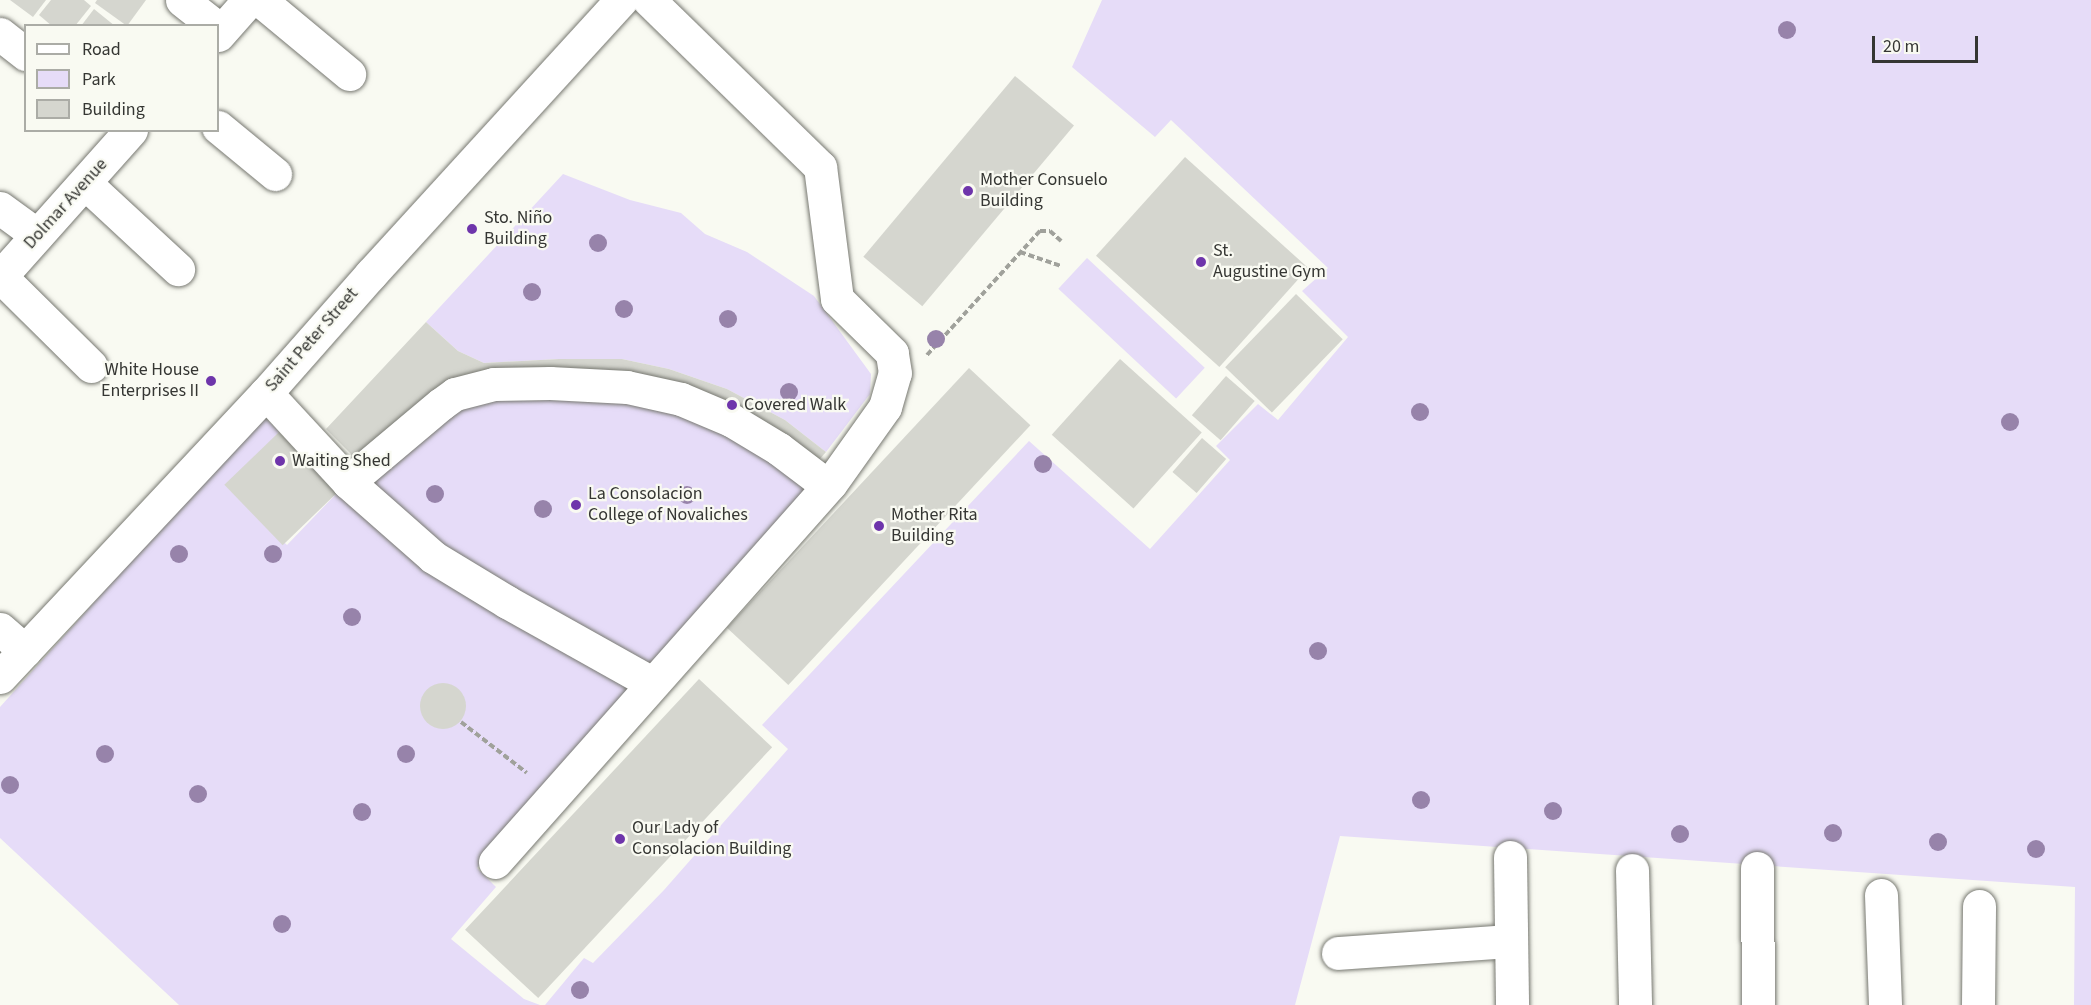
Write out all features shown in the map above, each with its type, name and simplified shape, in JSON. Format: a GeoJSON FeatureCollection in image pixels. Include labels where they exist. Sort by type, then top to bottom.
{"type":"FeatureCollection","features":[{"type":"Feature","properties":{"kind":"street"},"geometry":{"type":"LineString","coordinates":[[182,0],[211,24]]}},
{"type":"Feature","properties":{"kind":"street"},"geometry":{"type":"LineString","coordinates":[[219,29],[249,0]]}},
{"type":"Feature","properties":{"kind":"street"},"geometry":{"type":"LineString","coordinates":[[260,0],[349,74]]}},
{"type":"Feature","properties":{"kind":"street","name":"Saint Peter Street"},"geometry":{"type":"LineString","coordinates":[[0,677],[266,393],[371,273],[621,0]]}},
{"type":"Feature","properties":{"kind":"street"},"geometry":{"type":"LineString","coordinates":[[495,862],[828,486],[885,407],[896,373],[892,353],[837,299],[820,167],[649,0]]}},
{"type":"Feature","properties":{"kind":"street"},"geometry":{"type":"LineString","coordinates":[[0,34],[24,52]]}},
{"type":"Feature","properties":{"kind":"street"},"geometry":{"type":"LineString","coordinates":[[219,128],[275,174]]}},
{"type":"Feature","properties":{"kind":"street","name":"Dolmar Avenue"},"geometry":{"type":"LineString","coordinates":[[0,276],[128,132]]}},
{"type":"Feature","properties":{"kind":"street"},"geometry":{"type":"LineString","coordinates":[[85,183],[178,269]]}},
{"type":"Feature","properties":{"kind":"street"},"geometry":{"type":"LineString","coordinates":[[0,207],[37,235]]}},
{"type":"Feature","properties":{"kind":"street"},"geometry":{"type":"LineString","coordinates":[[0,276],[91,366]]}},
{"type":"Feature","properties":{"kind":"street"},"geometry":{"type":"LineString","coordinates":[[348,482],[456,394],[494,384],[550,383],[627,387],[681,399],[731,420],[779,449],[828,486]]}},
{"type":"Feature","properties":{"kind":"street"},"geometry":{"type":"LineString","coordinates":[[266,393],[348,482],[433,557],[507,603],[652,683]]}},
{"type":"Feature","properties":{"kind":"street"},"geometry":{"type":"LineString","coordinates":[[0,628],[25,651]]}},
{"type":"Feature","properties":{"kind":"street"},"geometry":{"type":"LineString","coordinates":[[1510,857],[1512,1005]]}},
{"type":"Feature","properties":{"kind":"street"},"geometry":{"type":"LineString","coordinates":[[1757,868],[1758,1005]]}},
{"type":"Feature","properties":{"kind":"street"},"geometry":{"type":"LineString","coordinates":[[1632,870],[1635,1005]]}},
{"type":"Feature","properties":{"kind":"street"},"geometry":{"type":"LineString","coordinates":[[1881,894],[1885,1005]]}},
{"type":"Feature","properties":{"kind":"street"},"geometry":{"type":"LineString","coordinates":[[1978,1005],[1979,906]]}},
{"type":"Feature","properties":{"kind":"street"},"geometry":{"type":"LineString","coordinates":[[1338,953],[1511,941]]}},
{"type":"Feature","properties":{"kind":"path"},"geometry":{"type":"LineString","coordinates":[[923,359],[1040,231],[1050,231],[1061,241]]}},
{"type":"Feature","properties":{"kind":"path"},"geometry":{"type":"LineString","coordinates":[[1020,252],[1061,266]]}},
{"type":"Feature","properties":{"kind":"path"},"geometry":{"type":"LineString","coordinates":[[461,722],[554,795]]}},
{"type":"Feature","properties":{"kind":"green space"},"geometry":{"type":"Polygon","coordinates":[[[1102,0],[2091,0],[2091,1005],[2074,1005],[2075,887],[1340,836],[1295,1005],[545,1005],[584,958],[593,963],[664,890],[788,749],[762,725],[1029,441],[1150,549],[1230,460],[1216,446],[1258,404],[1278,420],[1348,337],[1302,291],[1328,268],[1171,120],[1155,137],[1072,67],[1102,0]]]}},
{"type":"Feature","properties":{"kind":"green space"},"geometry":{"type":"Polygon","coordinates":[[[563,174],[630,200],[681,213],[705,234],[747,252],[814,296],[871,374],[870,394],[826,452],[785,420],[727,389],[669,369],[622,359],[559,359],[484,363],[458,351],[426,322],[563,174]]]}},
{"type":"Feature","properties":{"kind":"green space"},"geometry":{"type":"Polygon","coordinates":[[[1087,258],[1205,368],[1176,399],[1058,289],[1087,258]]]}},
{"type":"Feature","properties":{"kind":"green space"},"geometry":{"type":"Polygon","coordinates":[[[497,392],[677,403],[815,483],[650,671],[484,576],[362,483],[440,406],[497,392]]]}},
{"type":"Feature","properties":{"kind":"green space"},"geometry":{"type":"Polygon","coordinates":[[[263,415],[279,432],[229,489],[287,545],[337,493],[633,688],[477,868],[496,887],[451,939],[524,999],[540,1005],[179,1005],[0,838],[0,707],[263,415]]]}},
{"type":"Feature","properties":{"kind":"building"},"geometry":{"type":"Polygon","coordinates":[[[10,0],[46,0],[33,17],[10,0]]]}},
{"type":"Feature","properties":{"kind":"building"},"geometry":{"type":"Polygon","coordinates":[[[51,0],[84,0],[91,6],[77,24],[50,24],[39,15],[51,0]]]}},
{"type":"Feature","properties":{"kind":"building"},"geometry":{"type":"Polygon","coordinates":[[[97,0],[146,0],[128,24],[124,24],[95,3],[97,0]]]}},
{"type":"Feature","properties":{"kind":"building"},"geometry":{"type":"Polygon","coordinates":[[[94,9],[113,24],[83,24],[94,9]]]}},
{"type":"Feature","properties":{"kind":"building","name":"Mother Consuelo Building"},"geometry":{"type":"Polygon","coordinates":[[[1015,76],[1074,125],[922,306],[863,257],[1015,76]]]}},
{"type":"Feature","properties":{"kind":"building","name":"St. Augustine Gym"},"geometry":{"type":"Polygon","coordinates":[[[1185,157],[1308,268],[1219,367],[1096,256],[1185,157]]]}},
{"type":"Feature","properties":{"kind":"building"},"geometry":{"type":"Polygon","coordinates":[[[1296,294],[1343,339],[1272,413],[1225,367],[1296,294]]]}},
{"type":"Feature","properties":{"kind":"building"},"geometry":{"type":"Polygon","coordinates":[[[426,322],[458,351],[484,363],[559,359],[622,359],[669,369],[727,389],[785,420],[826,452],[812,468],[732,415],[494,381],[362,465],[326,429],[426,322]]]}},
{"type":"Feature","properties":{"kind":"building"},"geometry":{"type":"Polygon","coordinates":[[[1120,359],[1202,433],[1133,508],[1052,435],[1120,359]]]}},
{"type":"Feature","properties":{"kind":"building","name":"Mother Rita Building"},"geometry":{"type":"Polygon","coordinates":[[[969,368],[1030,425],[788,685],[727,628],[969,368]]]}},
{"type":"Feature","properties":{"kind":"building"},"geometry":{"type":"Polygon","coordinates":[[[1226,376],[1255,401],[1221,440],[1192,415],[1226,376]]]}},
{"type":"Feature","properties":{"kind":"building","name":"Waiting Shed"},"geometry":{"type":"Polygon","coordinates":[[[279,432],[337,492],[283,545],[224,485],[279,432]]]}},
{"type":"Feature","properties":{"kind":"building"},"geometry":{"type":"Polygon","coordinates":[[[1202,438],[1226,459],[1197,493],[1172,472],[1202,438]]]}},
{"type":"Feature","properties":{"kind":"building","name":"Our Lady of Consolacion Building"},"geometry":{"type":"Polygon","coordinates":[[[699,679],[772,747],[538,998],[465,930],[699,679]]]}},
{"type":"Feature","properties":{"kind":"building"},"geometry":{"type":"Polygon","coordinates":[[[448,683],[460,689],[465,697],[465,715],[460,723],[452,728],[438,729],[426,723],[421,715],[420,701],[426,689],[434,684],[448,683]]]}},
{"type":"Feature","properties":{"kind":"place","name":"Mother Consuelo Building"},"geometry":{"type":"Point","coordinates":[968,191]}},
{"type":"Feature","properties":{"kind":"place","name":"Sto. Niño Building"},"geometry":{"type":"Point","coordinates":[472,229]}},
{"type":"Feature","properties":{"kind":"place","name":"St. Augustine Gym"},"geometry":{"type":"Point","coordinates":[1201,262]}},
{"type":"Feature","properties":{"kind":"place","name":"White House Enterprises II"},"geometry":{"type":"Point","coordinates":[211,381]}},
{"type":"Feature","properties":{"kind":"place","name":"Covered Walk"},"geometry":{"type":"Point","coordinates":[732,405]}},
{"type":"Feature","properties":{"kind":"place","name":"Waiting Shed"},"geometry":{"type":"Point","coordinates":[280,461]}},
{"type":"Feature","properties":{"kind":"place","name":"La Consolacion College of Novaliches"},"geometry":{"type":"Point","coordinates":[576,505]}},
{"type":"Feature","properties":{"kind":"place","name":"Mother Rita Building"},"geometry":{"type":"Point","coordinates":[879,526]}},
{"type":"Feature","properties":{"kind":"place","name":"Our Lady of Consolacion Building"},"geometry":{"type":"Point","coordinates":[620,839]}}]}
